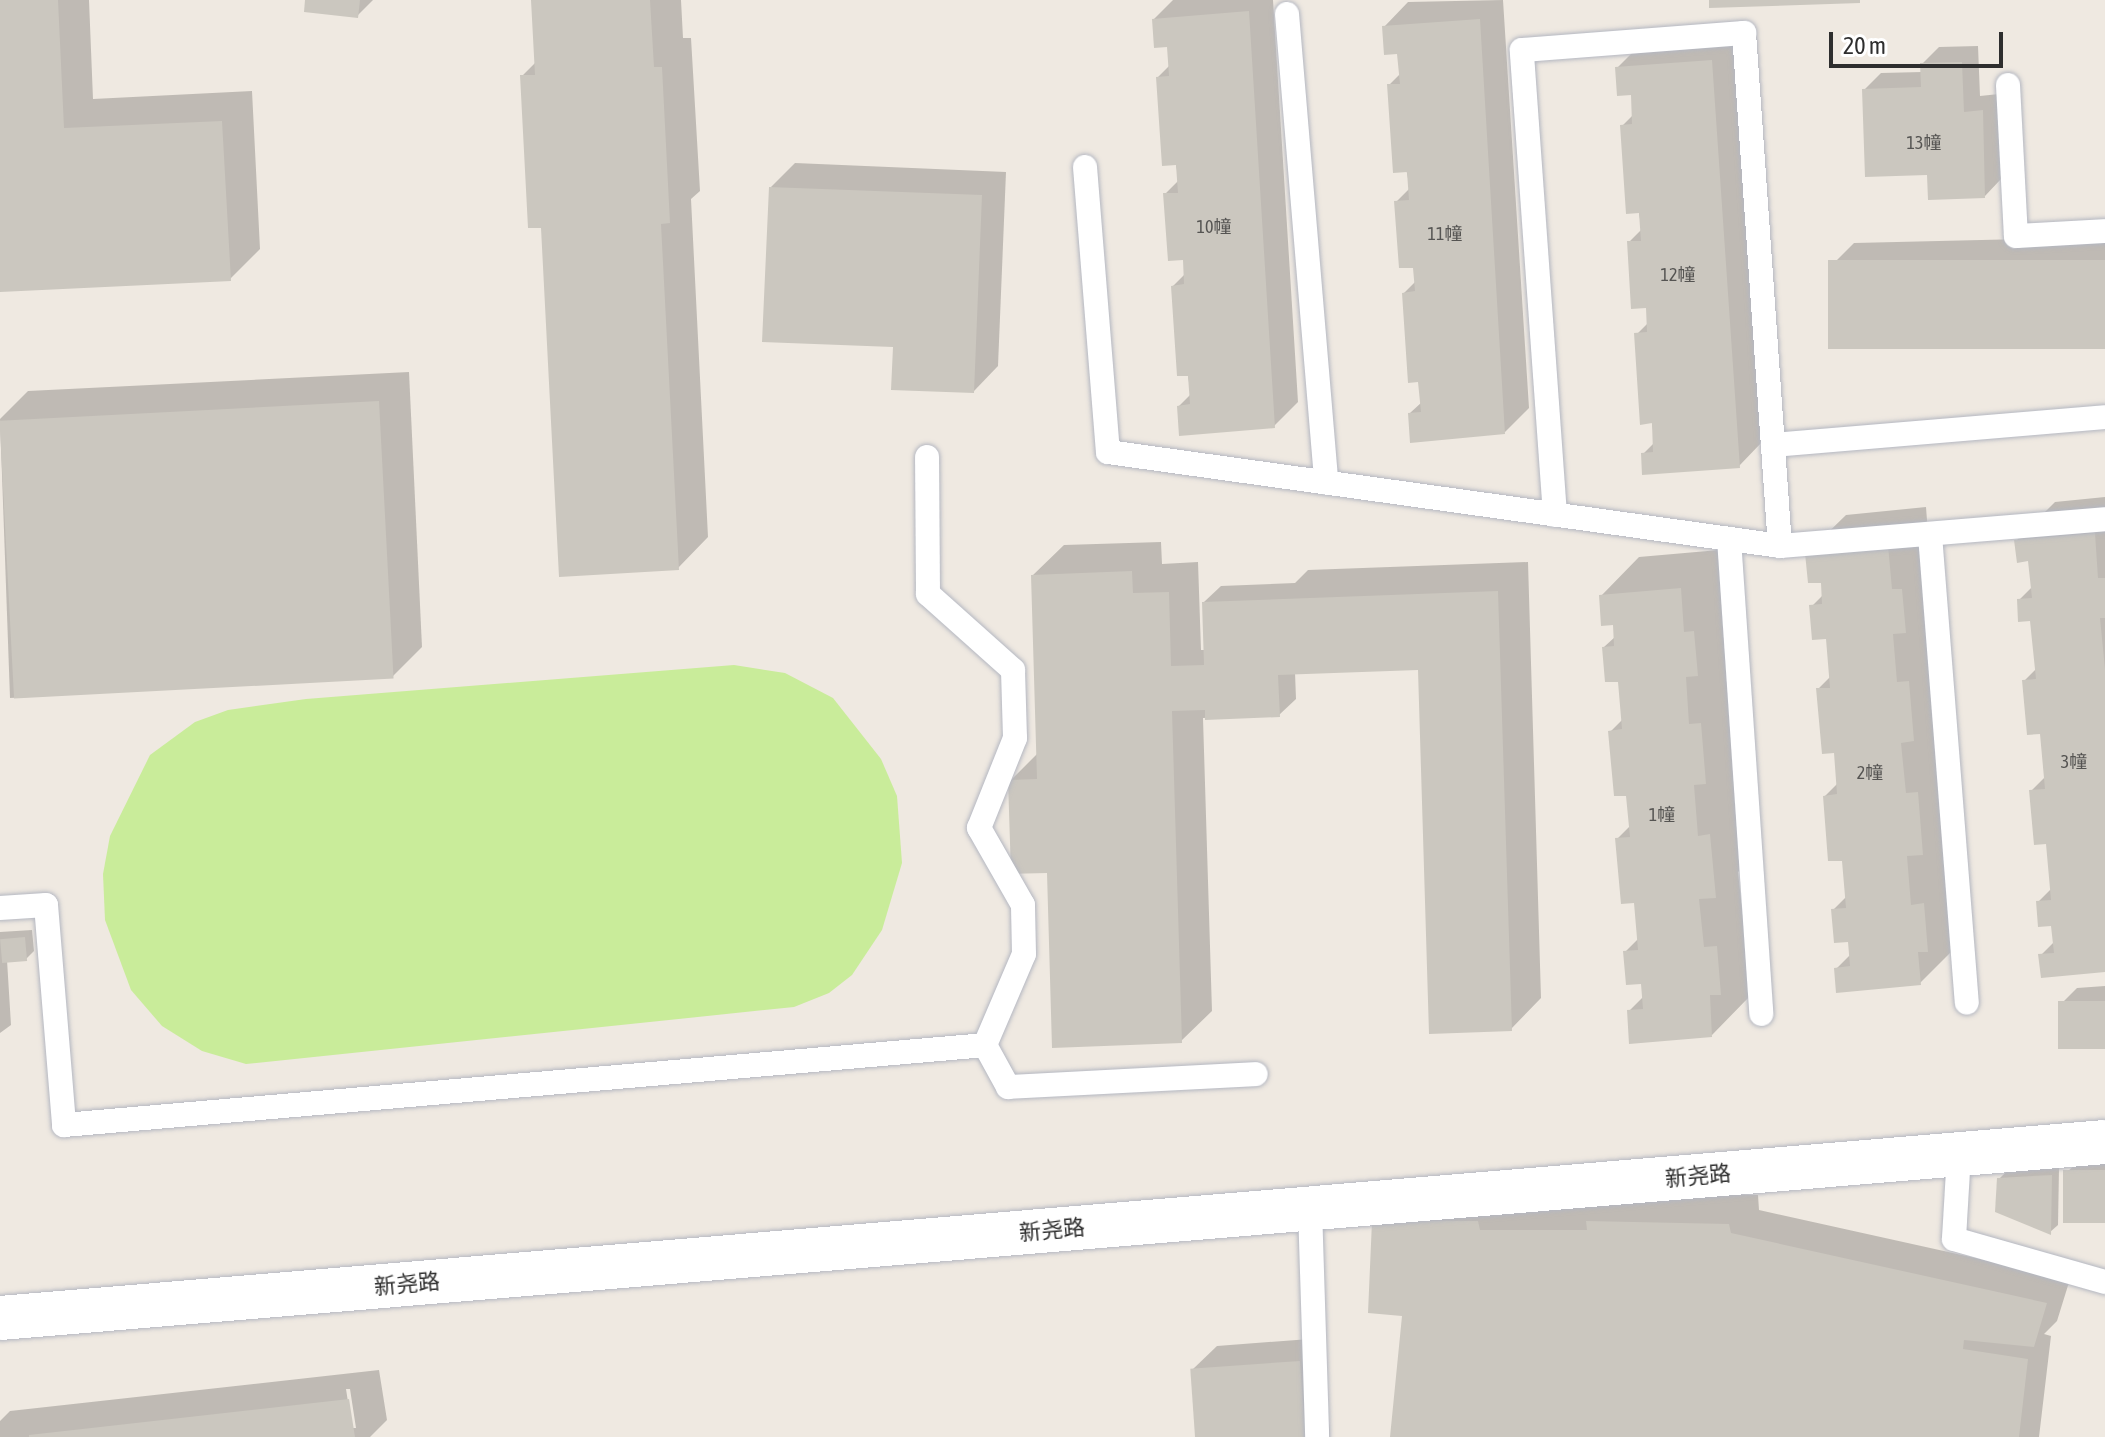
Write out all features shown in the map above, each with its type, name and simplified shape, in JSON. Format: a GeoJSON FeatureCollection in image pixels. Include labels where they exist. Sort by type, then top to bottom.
{"type":"FeatureCollection","features":[{"type":"Feature","properties":{"kind":"street","name":"新尧路"},"geometry":{"type":"LineString","coordinates":[[0,1318],[2105,1142]]}},
{"type":"Feature","properties":{"kind":"lane"},"geometry":{"type":"LineString","coordinates":[[1287,14],[1326,482]]}},
{"type":"Feature","properties":{"kind":"lane"},"geometry":{"type":"LineString","coordinates":[[1555,515],[1522,50],[1744,33],[1780,546]]}},
{"type":"Feature","properties":{"kind":"lane"},"geometry":{"type":"LineString","coordinates":[[2008,85],[2016,236],[2105,231]]}},
{"type":"Feature","properties":{"kind":"lane"},"geometry":{"type":"LineString","coordinates":[[1085,167],[1108,452],[1780,546],[2105,519]]}},
{"type":"Feature","properties":{"kind":"lane"},"geometry":{"type":"LineString","coordinates":[[1773,445],[2105,417]]}},
{"type":"Feature","properties":{"kind":"lane"},"geometry":{"type":"LineString","coordinates":[[927,457],[928,594],[1013,670],[1015,738],[979,828],[1023,905],[1024,954],[985,1045]]}},
{"type":"Feature","properties":{"kind":"lane"},"geometry":{"type":"LineString","coordinates":[[1930,535],[1967,1003]]}},
{"type":"Feature","properties":{"kind":"lane"},"geometry":{"type":"LineString","coordinates":[[1729,539],[1761,1014]]}},
{"type":"Feature","properties":{"kind":"lane"},"geometry":{"type":"LineString","coordinates":[[0,908],[46,905],[64,1125],[985,1045]]}},
{"type":"Feature","properties":{"kind":"lane"},"geometry":{"type":"LineString","coordinates":[[985,1045],[1008,1087],[1256,1074]]}},
{"type":"Feature","properties":{"kind":"lane"},"geometry":{"type":"LineString","coordinates":[[1959,1154],[1954,1239],[2105,1282]]}},
{"type":"Feature","properties":{"kind":"lane"},"geometry":{"type":"LineString","coordinates":[[1310,1208],[1317,1437]]}},
{"type":"Feature","properties":{"kind":"green space"},"geometry":{"type":"Polygon","coordinates":[[[734,665],[785,673],[833,698],[881,759],[897,796],[902,863],[882,930],[852,975],[829,993],[794,1007],[246,1064],[202,1051],[162,1026],[131,990],[105,920],[103,874],[110,836],[150,755],[195,722],[228,710],[306,699],[734,665]]]}},
{"type":"Feature","properties":{"kind":"building"},"geometry":{"type":"Polygon","coordinates":[[[0,0],[58,0],[64,128],[222,121],[231,281],[0,292],[0,0]]]}},
{"type":"Feature","properties":{"kind":"building"},"geometry":{"type":"Polygon","coordinates":[[[305,0],[360,0],[358,18],[304,12],[305,0]]]}},
{"type":"Feature","properties":{"kind":"building"},"geometry":{"type":"Polygon","coordinates":[[[531,0],[650,0],[654,67],[662,67],[670,223],[661,224],[679,570],[559,577],[541,228],[528,228],[520,75],[535,75],[531,0]]]}},
{"type":"Feature","properties":{"kind":"building"},"geometry":{"type":"Polygon","coordinates":[[[1709,0],[1860,0],[1860,3],[1709,8],[1709,0]]]}},
{"type":"Feature","properties":{"kind":"building"},"geometry":{"type":"Polygon","coordinates":[[[1249,11],[1275,428],[1179,436],[1177,406],[1190,404],[1188,376],[1177,376],[1171,286],[1184,284],[1183,260],[1168,261],[1163,193],[1178,193],[1176,165],[1162,166],[1156,77],[1169,76],[1167,47],[1154,48],[1152,19],[1249,11]]]}},
{"type":"Feature","properties":{"kind":"building"},"geometry":{"type":"Polygon","coordinates":[[[1480,19],[1505,434],[1410,443],[1408,413],[1421,412],[1418,382],[1408,383],[1402,293],[1415,291],[1413,268],[1399,268],[1394,201],[1409,200],[1407,172],[1393,173],[1387,84],[1400,84],[1397,54],[1384,55],[1382,26],[1480,19]]]}},
{"type":"Feature","properties":{"kind":"building"},"geometry":{"type":"Polygon","coordinates":[[[1712,60],[1740,468],[1642,475],[1641,453],[1653,452],[1652,423],[1640,425],[1634,333],[1647,332],[1646,308],[1631,309],[1627,241],[1641,241],[1639,213],[1626,214],[1620,125],[1632,124],[1631,95],[1617,96],[1615,67],[1712,60]]]}},
{"type":"Feature","properties":{"kind":"building"},"geometry":{"type":"Polygon","coordinates":[[[1962,62],[1964,112],[1983,110],[1985,198],[1928,200],[1927,175],[1865,177],[1862,89],[1921,87],[1920,63],[1962,62]]]}},
{"type":"Feature","properties":{"kind":"building"},"geometry":{"type":"Polygon","coordinates":[[[769,187],[982,195],[974,393],[891,390],[893,347],[762,342],[769,187]]]}},
{"type":"Feature","properties":{"kind":"building"},"geometry":{"type":"Polygon","coordinates":[[[1828,260],[2105,260],[2105,349],[1828,349],[1828,260]]]}},
{"type":"Feature","properties":{"kind":"building"},"geometry":{"type":"Polygon","coordinates":[[[379,401],[394,679],[14,699],[0,421],[379,401]]]}},
{"type":"Feature","properties":{"kind":"building"},"geometry":{"type":"Polygon","coordinates":[[[2095,533],[2098,578],[2105,578],[2105,618],[2100,618],[2105,669],[2105,972],[2041,978],[2038,954],[2054,953],[2051,926],[2038,927],[2036,901],[2051,900],[2046,844],[2034,845],[2029,790],[2045,789],[2040,734],[2027,735],[2022,680],[2036,679],[2030,621],[2018,622],[2017,599],[2032,598],[2028,561],[2017,563],[2014,540],[2095,533]]]}},
{"type":"Feature","properties":{"kind":"building"},"geometry":{"type":"Polygon","coordinates":[[[1888,545],[1892,589],[1902,589],[1906,633],[1893,634],[1897,682],[1909,681],[1914,741],[1901,743],[1906,793],[1918,792],[1923,855],[1907,856],[1911,905],[1924,903],[1928,952],[1918,952],[1921,985],[1836,993],[1834,968],[1850,966],[1848,942],[1834,943],[1831,909],[1846,908],[1842,861],[1828,861],[1823,796],[1837,794],[1834,753],[1822,754],[1816,688],[1830,688],[1826,639],[1812,640],[1809,605],[1822,604],[1821,583],[1808,583],[1805,553],[1888,545]]]}},
{"type":"Feature","properties":{"kind":"building"},"geometry":{"type":"Polygon","coordinates":[[[1132,571],[1133,593],[1169,592],[1171,666],[1204,665],[1202,602],[1498,591],[1512,1031],[1429,1034],[1418,670],[1278,675],[1280,717],[1205,720],[1205,710],[1172,711],[1182,1043],[1052,1048],[1047,873],[1011,874],[1008,780],[1037,779],[1031,575],[1132,571]]]}},
{"type":"Feature","properties":{"kind":"building"},"geometry":{"type":"Polygon","coordinates":[[[1681,588],[1684,632],[1694,631],[1698,676],[1686,677],[1689,724],[1701,723],[1706,784],[1694,785],[1698,836],[1710,834],[1716,898],[1699,899],[1704,947],[1717,946],[1721,995],[1710,995],[1712,1037],[1629,1044],[1627,1010],[1643,1009],[1641,984],[1626,985],[1623,951],[1638,950],[1634,903],[1621,904],[1615,838],[1630,837],[1626,796],[1614,796],[1608,731],[1622,729],[1618,682],[1605,682],[1602,647],[1614,646],[1613,625],[1601,626],[1599,595],[1681,588]]]}},
{"type":"Feature","properties":{"kind":"building"},"geometry":{"type":"Polygon","coordinates":[[[25,937],[27,961],[2,963],[0,939],[25,937]]]}},
{"type":"Feature","properties":{"kind":"building"},"geometry":{"type":"Polygon","coordinates":[[[2058,1001],[2105,1001],[2105,1049],[2058,1049],[2058,1001]]]}},
{"type":"Feature","properties":{"kind":"building"},"geometry":{"type":"Polygon","coordinates":[[[2063,1170],[2105,1170],[2105,1223],[2063,1223],[2063,1170]]]}},
{"type":"Feature","properties":{"kind":"building"},"geometry":{"type":"Polygon","coordinates":[[[2052,1175],[2051,1235],[1995,1212],[1997,1178],[2052,1175]]]}},
{"type":"Feature","properties":{"kind":"building"},"geometry":{"type":"Polygon","coordinates":[[[1372,1221],[1478,1221],[1480,1230],[1587,1230],[1586,1221],[1729,1224],[1731,1233],[2047,1303],[2034,1347],[1964,1340],[1963,1349],[2028,1359],[2019,1437],[1390,1437],[1402,1316],[1368,1313],[1372,1221]]]}},
{"type":"Feature","properties":{"kind":"building"},"geometry":{"type":"Polygon","coordinates":[[[1300,1361],[1305,1437],[1195,1437],[1190,1369],[1300,1361]]]}},
{"type":"Feature","properties":{"kind":"building"},"geometry":{"type":"Polygon","coordinates":[[[349,1399],[355,1437],[29,1437],[29,1435],[349,1399]]]}}]}
